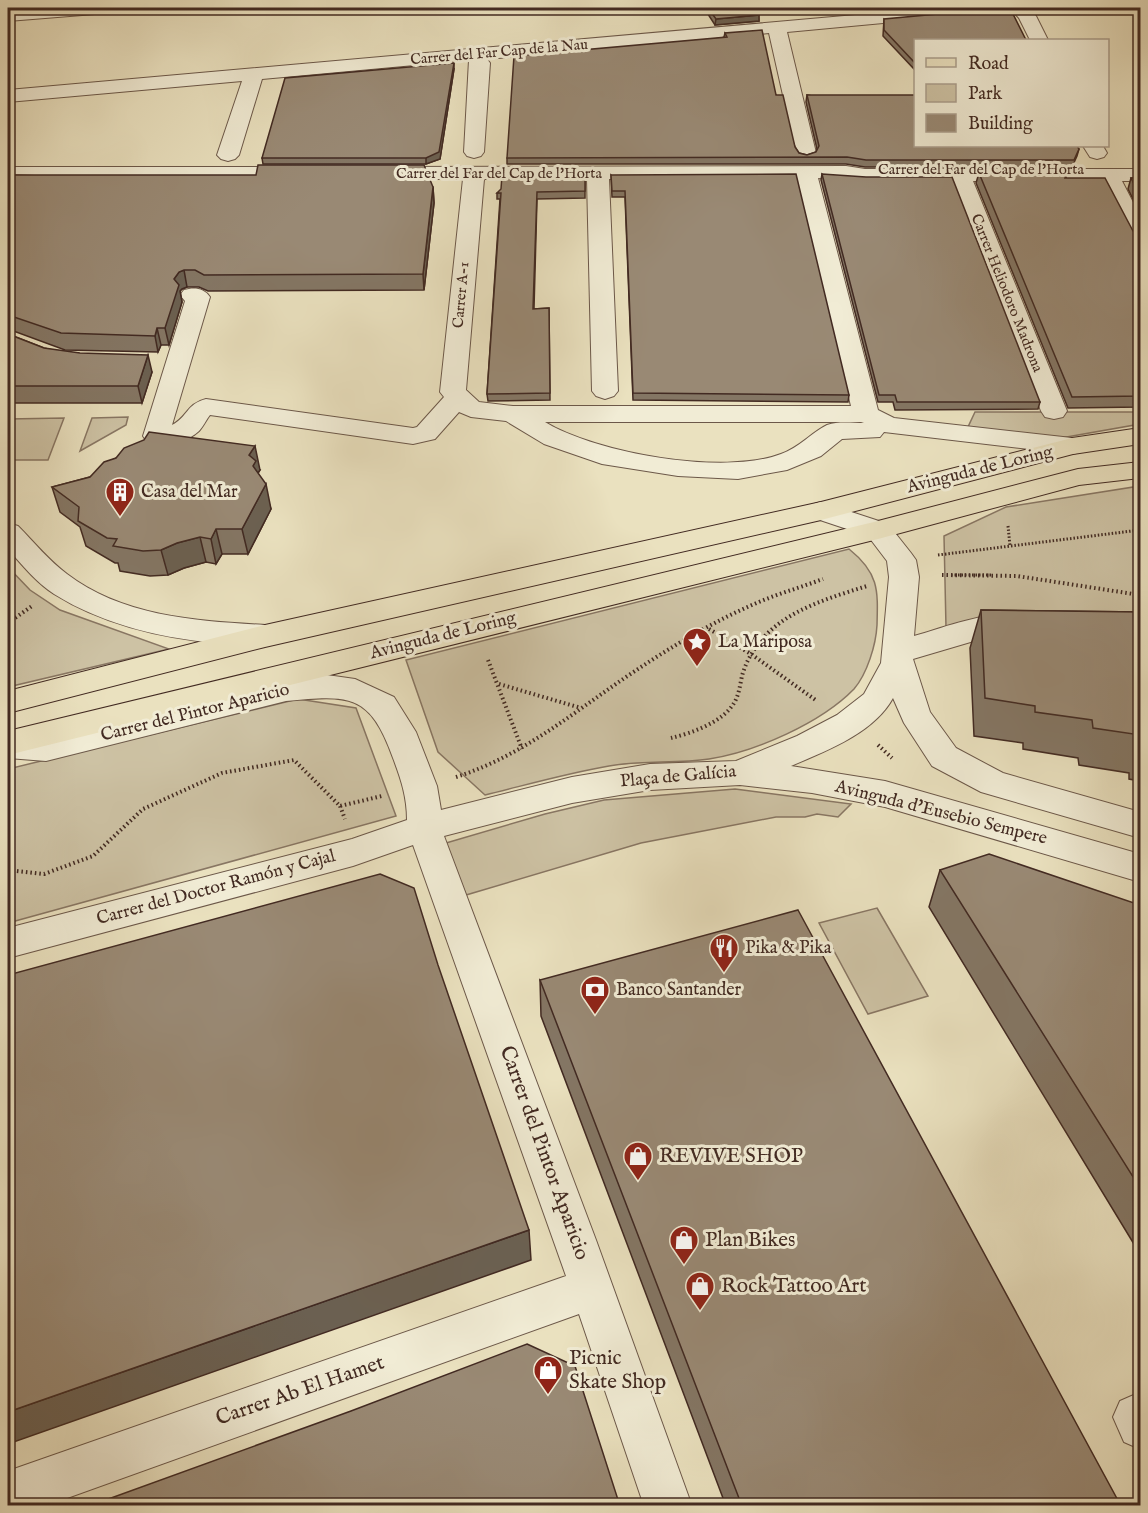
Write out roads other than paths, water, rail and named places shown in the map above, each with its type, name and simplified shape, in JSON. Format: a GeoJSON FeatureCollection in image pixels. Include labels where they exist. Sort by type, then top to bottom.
{"type":"FeatureCollection","features":[{"type":"Feature","properties":{"kind":"main road","name":"Avinguda de Loring"},"geometry":{"type":"LineString","coordinates":[[8,702],[265,636],[821,511],[1072,446],[1140,436]]}},
{"type":"Feature","properties":{"kind":"main road","name":"Avinguda de Loring"},"geometry":{"type":"LineString","coordinates":[[8,744],[878,530],[1078,477],[1140,470]]}},
{"type":"Feature","properties":{"kind":"street"},"geometry":{"type":"LineString","coordinates":[[8,16],[107,8]]}},
{"type":"Feature","properties":{"kind":"street","name":"Carrer del Far Cap de la Nau"},"geometry":{"type":"LineString","coordinates":[[8,96],[990,8]]}},
{"type":"Feature","properties":{"kind":"street"},"geometry":{"type":"LineString","coordinates":[[1019,8],[1027,16],[1038,39]]}},
{"type":"Feature","properties":{"kind":"street"},"geometry":{"type":"LineString","coordinates":[[774,26],[779,34],[806,163],[866,414]]}},
{"type":"Feature","properties":{"kind":"street"},"geometry":{"type":"LineString","coordinates":[[474,162],[480,63],[475,54]]}},
{"type":"Feature","properties":{"kind":"street"},"geometry":{"type":"LineString","coordinates":[[228,155],[254,74]]}},
{"type":"Feature","properties":{"kind":"street","name":"Carrer del Far del Cap de l'Horta"},"geometry":{"type":"LineString","coordinates":[[367,173],[474,162],[598,173],[806,163],[865,175],[1112,172],[1140,168]]}},
{"type":"Feature","properties":{"kind":"street","name":"Carrer A-1"},"geometry":{"type":"LineString","coordinates":[[464,403],[453,392],[474,162]]}},
{"type":"Feature","properties":{"kind":"street","name":"Carrer del Far del Cap de l'Horta"},"geometry":{"type":"LineString","coordinates":[[846,172],[862,169],[1112,172],[1140,175]]}},
{"type":"Feature","properties":{"kind":"street"},"geometry":{"type":"LineString","coordinates":[[1112,172],[1140,236]]}},
{"type":"Feature","properties":{"kind":"street"},"geometry":{"type":"LineString","coordinates":[[8,173],[321,173]]}},
{"type":"Feature","properties":{"kind":"street"},"geometry":{"type":"LineString","coordinates":[[598,173],[605,391]]}},
{"type":"Feature","properties":{"kind":"street","name":"Carrer Heliodoro Madrona"},"geometry":{"type":"LineString","coordinates":[[960,175],[1054,411]]}},
{"type":"Feature","properties":{"kind":"street"},"geometry":{"type":"LineString","coordinates":[[192,295],[198,297],[156,436],[173,434],[189,426],[196,412],[206,407],[413,436],[426,433],[464,403],[513,414],[866,414],[888,425],[1072,446]]}},
{"type":"Feature","properties":{"kind":"street"},"geometry":{"type":"LineString","coordinates":[[150,361],[177,364]]}},
{"type":"Feature","properties":{"kind":"street"},"geometry":{"type":"LineString","coordinates":[[513,414],[553,438],[612,458],[678,468],[738,471],[788,462],[811,450],[836,431],[947,433]]}},
{"type":"Feature","properties":{"kind":"street"},"geometry":{"type":"LineString","coordinates":[[821,511],[878,530],[903,568],[898,658],[915,715],[944,758],[993,783],[1140,825]]}},
{"type":"Feature","properties":{"kind":"street"},"geometry":{"type":"LineString","coordinates":[[8,532],[62,585],[106,609],[163,626],[199,632],[265,636]]}},
{"type":"Feature","properties":{"kind":"street"},"geometry":{"type":"LineString","coordinates":[[898,658],[957,635],[1006,625],[1051,624]]}},
{"type":"Feature","properties":{"kind":"street","name":"Plaça de Galícia"},"geometry":{"type":"LineString","coordinates":[[435,816],[650,777],[739,773],[809,745],[848,723],[875,702],[898,658]]}},
{"type":"Feature","properties":{"kind":"street","name":"Carrer del Pintor Aparicio"},"geometry":{"type":"LineString","coordinates":[[8,744],[46,749],[286,690],[327,686],[355,690],[383,705],[400,732],[435,816],[465,913],[487,969],[592,1288],[668,1506]]}},
{"type":"Feature","properties":{"kind":"street","name":"Avinguda d'Eusebio Sempere"},"geometry":{"type":"LineString","coordinates":[[739,773],[812,780],[885,794],[1140,868]]}},
{"type":"Feature","properties":{"kind":"street","name":"Carrer del Doctor Ramón y Cajal"},"geometry":{"type":"LineString","coordinates":[[8,943],[352,852],[435,816]]}},
{"type":"Feature","properties":{"kind":"street","name":"Carrer Ab El Hamet"},"geometry":{"type":"LineString","coordinates":[[8,1494],[592,1288]]}},
{"type":"Feature","properties":{"kind":"place","name":"Casa del Mar"},"geometry":{"type":"Point","coordinates":[120,518]}},
{"type":"Feature","properties":{"kind":"place","name":"La Mariposa"},"geometry":{"type":"Point","coordinates":[697,668]}},
{"type":"Feature","properties":{"kind":"place","name":"Pika & Pika"},"geometry":{"type":"Point","coordinates":[724,974]}},
{"type":"Feature","properties":{"kind":"place","name":"Banco Santander"},"geometry":{"type":"Point","coordinates":[595,1016]}},
{"type":"Feature","properties":{"kind":"place","name":"REVIVE SHOP"},"geometry":{"type":"Point","coordinates":[638,1182]}},
{"type":"Feature","properties":{"kind":"place","name":"Plan Bikes"},"geometry":{"type":"Point","coordinates":[684,1266]}},
{"type":"Feature","properties":{"kind":"place","name":"Rock Tattoo Art"},"geometry":{"type":"Point","coordinates":[700,1312]}},
{"type":"Feature","properties":{"kind":"place","name":"Picnic Skate Shop"},"geometry":{"type":"Point","coordinates":[548,1396]}}]}
